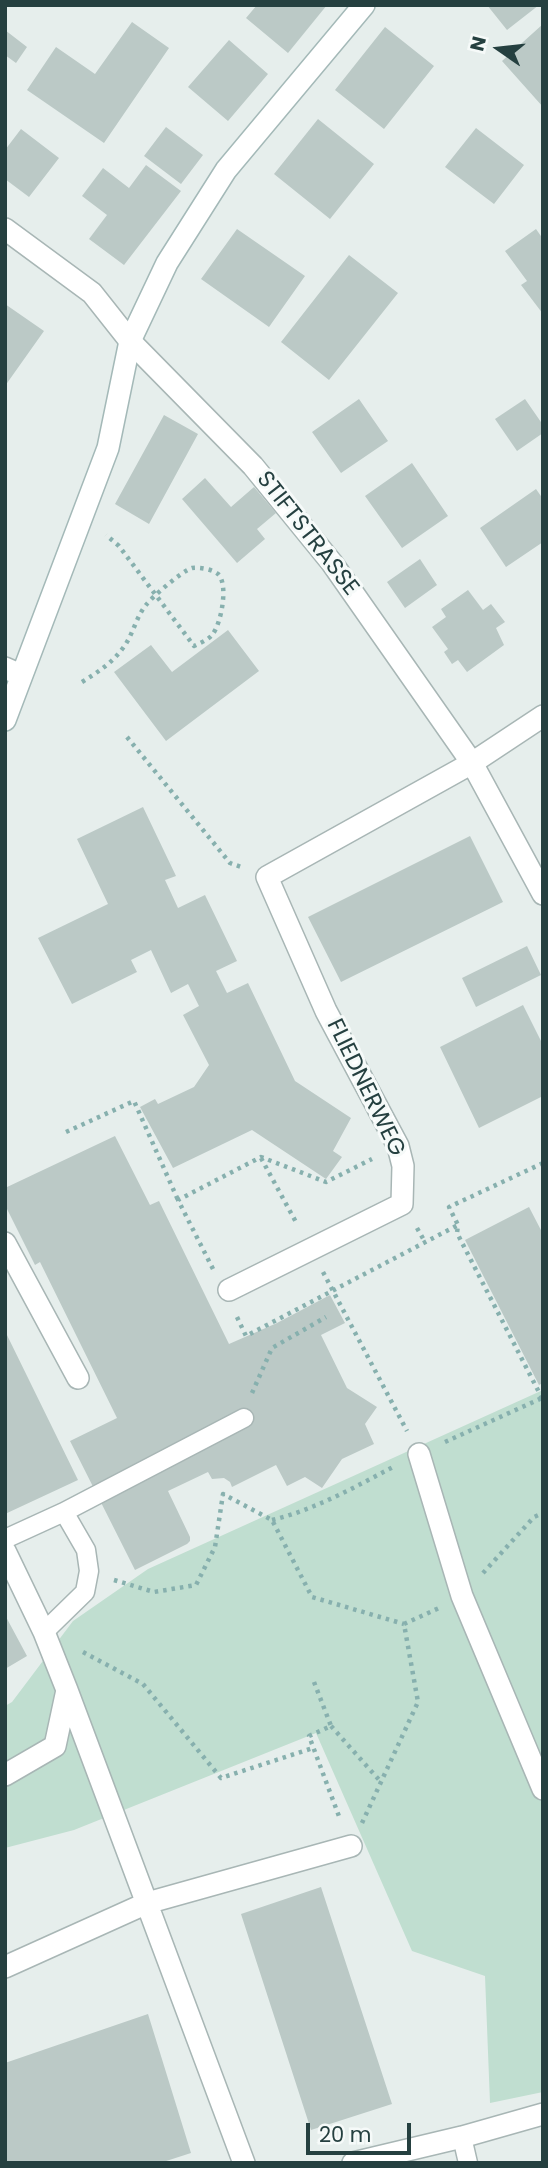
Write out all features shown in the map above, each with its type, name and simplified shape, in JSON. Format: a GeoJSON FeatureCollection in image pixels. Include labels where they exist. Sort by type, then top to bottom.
{"type":"FeatureCollection","features":[{"type":"Feature","properties":{"kind":"street"},"geometry":{"type":"LineString","coordinates":[[5,720],[13,671],[84,516],[108,448],[130,341],[167,263],[226,170],[364,5]]}},
{"type":"Feature","properties":{"kind":"street","name":"STIFTSTRASSE"},"geometry":{"type":"LineString","coordinates":[[5,229],[92,293],[130,341],[253,466],[332,563],[472,763],[543,894]]}},
{"type":"Feature","properties":{"kind":"street"},"geometry":{"type":"LineString","coordinates":[[267,877],[472,763],[543,716]]}},
{"type":"Feature","properties":{"kind":"street","name":"FLIEDNERWEG"},"geometry":{"type":"LineString","coordinates":[[226,1292],[402,1203],[403,1166],[398,1146],[326,1011],[267,877]]}},
{"type":"Feature","properties":{"kind":"street"},"geometry":{"type":"LineString","coordinates":[[5,1243],[78,1378]]}},
{"type":"Feature","properties":{"kind":"street"},"geometry":{"type":"LineString","coordinates":[[419,1454],[462,1597],[543,1789]]}},
{"type":"Feature","properties":{"kind":"street"},"geometry":{"type":"LineString","coordinates":[[5,1551],[44,1632],[67,1690],[244,2163]]}},
{"type":"Feature","properties":{"kind":"street"},"geometry":{"type":"LineString","coordinates":[[5,1775],[55,1746],[67,1690]]}},
{"type":"Feature","properties":{"kind":"street"},"geometry":{"type":"LineString","coordinates":[[5,1967],[147,1903],[351,1846]]}},
{"type":"Feature","properties":{"kind":"street"},"geometry":{"type":"LineString","coordinates":[[353,2163],[543,2114]]}},
{"type":"Feature","properties":{"kind":"lane"},"geometry":{"type":"LineString","coordinates":[[5,1539],[64,1513],[244,1418]]}},
{"type":"Feature","properties":{"kind":"lane"},"geometry":{"type":"LineString","coordinates":[[44,1632],[85,1592],[89,1571],[86,1550],[64,1513]]}},
{"type":"Feature","properties":{"kind":"lane"},"geometry":{"type":"LineString","coordinates":[[462,2137],[468,2163]]}},
{"type":"Feature","properties":{"kind":"path"},"geometry":{"type":"LineString","coordinates":[[82,682],[111,663],[126,645],[146,605],[155,597],[191,568],[207,569],[218,574],[223,602],[220,622],[211,637],[194,646],[155,597],[119,546],[84,516]]}},
{"type":"Feature","properties":{"kind":"path"},"geometry":{"type":"LineString","coordinates":[[127,737],[230,863],[267,877]]}},
{"type":"Feature","properties":{"kind":"path"},"geometry":{"type":"LineString","coordinates":[[66,1132],[134,1101],[178,1200],[246,1336],[458,1225]]}},
{"type":"Feature","properties":{"kind":"path"},"geometry":{"type":"LineString","coordinates":[[178,1200],[261,1157],[326,1182],[398,1146]]}},
{"type":"Feature","properties":{"kind":"path"},"geometry":{"type":"LineString","coordinates":[[261,1157],[419,1454]]}},
{"type":"Feature","properties":{"kind":"path"},"geometry":{"type":"LineString","coordinates":[[543,1163],[449,1207],[458,1225],[457,1233],[543,1400]]}},
{"type":"Feature","properties":{"kind":"path"},"geometry":{"type":"LineString","coordinates":[[244,1418],[237,1401],[251,1394],[272,1348],[327,1317]]}},
{"type":"Feature","properties":{"kind":"path"},"geometry":{"type":"LineString","coordinates":[[272,1520],[286,1517],[350,1490]]}},
{"type":"Feature","properties":{"kind":"path"},"geometry":{"type":"LineString","coordinates":[[110,1578],[154,1592],[196,1585],[215,1546],[223,1494],[272,1520],[312,1597],[404,1624],[462,1597],[534,1517],[543,1513]]}},
{"type":"Feature","properties":{"kind":"path"},"geometry":{"type":"LineString","coordinates":[[351,1846],[418,1702],[404,1624]]}},
{"type":"Feature","properties":{"kind":"path"},"geometry":{"type":"LineString","coordinates":[[44,1632],[143,1684],[221,1778],[313,1748]]}},
{"type":"Feature","properties":{"kind":"path"},"geometry":{"type":"LineString","coordinates":[[314,1682],[331,1726],[381,1782]]}},
{"type":"Feature","properties":{"kind":"path"},"geometry":{"type":"LineString","coordinates":[[331,1726],[309,1735],[351,1846]]}},
{"type":"Feature","properties":{"kind":"green space"},"geometry":{"type":"Polygon","coordinates":[[[543,1390],[543,2092],[490,2103],[485,1976],[412,1951],[316,1733],[74,1830],[5,1848],[5,1706],[12,1702],[73,1621],[148,1569],[543,1390]]]}},
{"type":"Feature","properties":{"kind":"building"},"geometry":{"type":"Polygon","coordinates":[[[257,5],[327,5],[288,53],[246,18],[257,5]]]}},
{"type":"Feature","properties":{"kind":"building"},"geometry":{"type":"Polygon","coordinates":[[[487,5],[539,5],[507,30],[487,5]]]}},
{"type":"Feature","properties":{"kind":"building"},"geometry":{"type":"Polygon","coordinates":[[[132,22],[169,48],[104,143],[27,90],[56,47],[95,74],[132,22]]]}},
{"type":"Feature","properties":{"kind":"building"},"geometry":{"type":"Polygon","coordinates":[[[543,24],[543,107],[502,61],[543,24]]]}},
{"type":"Feature","properties":{"kind":"building"},"geometry":{"type":"Polygon","coordinates":[[[385,27],[434,66],[384,129],[335,90],[385,27]]]}},
{"type":"Feature","properties":{"kind":"building"},"geometry":{"type":"Polygon","coordinates":[[[5,30],[27,47],[16,63],[5,55],[5,30]]]}},
{"type":"Feature","properties":{"kind":"building"},"geometry":{"type":"Polygon","coordinates":[[[229,40],[268,74],[228,121],[188,87],[229,40]]]}},
{"type":"Feature","properties":{"kind":"building"},"geometry":{"type":"Polygon","coordinates":[[[318,119],[374,164],[330,219],[274,174],[318,119]]]}},
{"type":"Feature","properties":{"kind":"building"},"geometry":{"type":"Polygon","coordinates":[[[166,127],[203,155],[181,184],[144,156],[166,127]]]}},
{"type":"Feature","properties":{"kind":"building"},"geometry":{"type":"Polygon","coordinates":[[[476,128],[524,165],[494,204],[445,167],[476,128]]]}},
{"type":"Feature","properties":{"kind":"building"},"geometry":{"type":"Polygon","coordinates":[[[21,129],[59,158],[29,197],[5,179],[5,150],[21,129]]]}},
{"type":"Feature","properties":{"kind":"building"},"geometry":{"type":"Polygon","coordinates":[[[146,165],[181,191],[124,265],[89,239],[107,215],[82,196],[103,168],[129,188],[146,165]]]}},
{"type":"Feature","properties":{"kind":"building"},"geometry":{"type":"Polygon","coordinates":[[[237,229],[305,276],[269,327],[201,279],[237,229]]]}},
{"type":"Feature","properties":{"kind":"building"},"geometry":{"type":"Polygon","coordinates":[[[536,229],[543,239],[543,314],[521,285],[527,281],[505,251],[536,229]]]}},
{"type":"Feature","properties":{"kind":"building"},"geometry":{"type":"Polygon","coordinates":[[[349,255],[398,293],[329,380],[281,342],[349,255]]]}},
{"type":"Feature","properties":{"kind":"building"},"geometry":{"type":"Polygon","coordinates":[[[5,304],[44,331],[5,386],[5,304]]]}},
{"type":"Feature","properties":{"kind":"building"},"geometry":{"type":"Polygon","coordinates":[[[359,399],[388,441],[341,473],[312,432],[359,399]]]}},
{"type":"Feature","properties":{"kind":"building"},"geometry":{"type":"Polygon","coordinates":[[[525,399],[543,425],[543,433],[517,451],[495,419],[525,399]]]}},
{"type":"Feature","properties":{"kind":"building"},"geometry":{"type":"Polygon","coordinates":[[[164,415],[198,434],[149,524],[115,504],[164,415]]]}},
{"type":"Feature","properties":{"kind":"building"},"geometry":{"type":"Polygon","coordinates":[[[412,463],[448,516],[402,548],[365,496],[412,463]]]}},
{"type":"Feature","properties":{"kind":"building"},"geometry":{"type":"Polygon","coordinates":[[[205,478],[231,507],[254,487],[276,513],[257,529],[265,539],[237,563],[182,499],[205,478]]]}},
{"type":"Feature","properties":{"kind":"building"},"geometry":{"type":"Polygon","coordinates":[[[536,489],[543,499],[543,542],[506,567],[480,528],[536,489]]]}},
{"type":"Feature","properties":{"kind":"building"},"geometry":{"type":"Polygon","coordinates":[[[420,559],[437,585],[405,608],[387,582],[420,559]]]}},
{"type":"Feature","properties":{"kind":"building"},"geometry":{"type":"Polygon","coordinates":[[[468,590],[483,610],[491,604],[505,622],[496,628],[504,645],[467,672],[458,660],[452,664],[444,652],[448,649],[432,627],[446,617],[441,609],[468,590]]]}},
{"type":"Feature","properties":{"kind":"building"},"geometry":{"type":"Polygon","coordinates":[[[228,630],[259,671],[166,741],[114,672],[151,645],[172,672],[228,630]]]}},
{"type":"Feature","properties":{"kind":"building"},"geometry":{"type":"Polygon","coordinates":[[[143,807],[176,876],[165,880],[178,908],[205,895],[237,961],[216,971],[227,993],[248,983],[295,1081],[351,1118],[333,1151],[342,1157],[326,1179],[252,1130],[173,1168],[140,1107],[155,1099],[158,1104],[194,1087],[209,1065],[183,1015],[199,1006],[188,984],[171,993],[151,950],[131,960],[137,972],[72,1004],[38,938],[108,904],[77,839],[143,807]]]}},
{"type":"Feature","properties":{"kind":"building"},"geometry":{"type":"Polygon","coordinates":[[[470,836],[503,902],[341,982],[308,917],[470,836]]]}},
{"type":"Feature","properties":{"kind":"building"},"geometry":{"type":"Polygon","coordinates":[[[527,946],[541,975],[476,1007],[462,978],[527,946]]]}},
{"type":"Feature","properties":{"kind":"building"},"geometry":{"type":"Polygon","coordinates":[[[523,1005],[543,1045],[543,1096],[479,1128],[440,1047],[523,1005]]]}},
{"type":"Feature","properties":{"kind":"building"},"geometry":{"type":"Polygon","coordinates":[[[115,1136],[150,1205],[159,1201],[229,1344],[330,1295],[345,1323],[321,1335],[347,1388],[377,1407],[365,1424],[374,1444],[342,1459],[322,1488],[305,1477],[287,1486],[276,1465],[232,1487],[224,1478],[212,1479],[208,1472],[168,1491],[190,1541],[135,1570],[70,1441],[117,1418],[40,1262],[35,1265],[5,1205],[5,1188],[115,1136]]]}},
{"type":"Feature","properties":{"kind":"building"},"geometry":{"type":"Polygon","coordinates":[[[529,1207],[543,1234],[543,1383],[539,1385],[465,1240],[529,1207]]]}},
{"type":"Feature","properties":{"kind":"building"},"geometry":{"type":"Polygon","coordinates":[[[5,1331],[78,1480],[5,1514],[5,1331]]]}},
{"type":"Feature","properties":{"kind":"building"},"geometry":{"type":"Polygon","coordinates":[[[5,1615],[27,1656],[5,1669],[5,1615]]]}},
{"type":"Feature","properties":{"kind":"building"},"geometry":{"type":"Polygon","coordinates":[[[321,1887],[392,2104],[311,2130],[241,1914],[321,1887]]]}},
{"type":"Feature","properties":{"kind":"building"},"geometry":{"type":"Polygon","coordinates":[[[148,2014],[191,2153],[160,2163],[5,2163],[5,2063],[148,2014]]]}}]}
